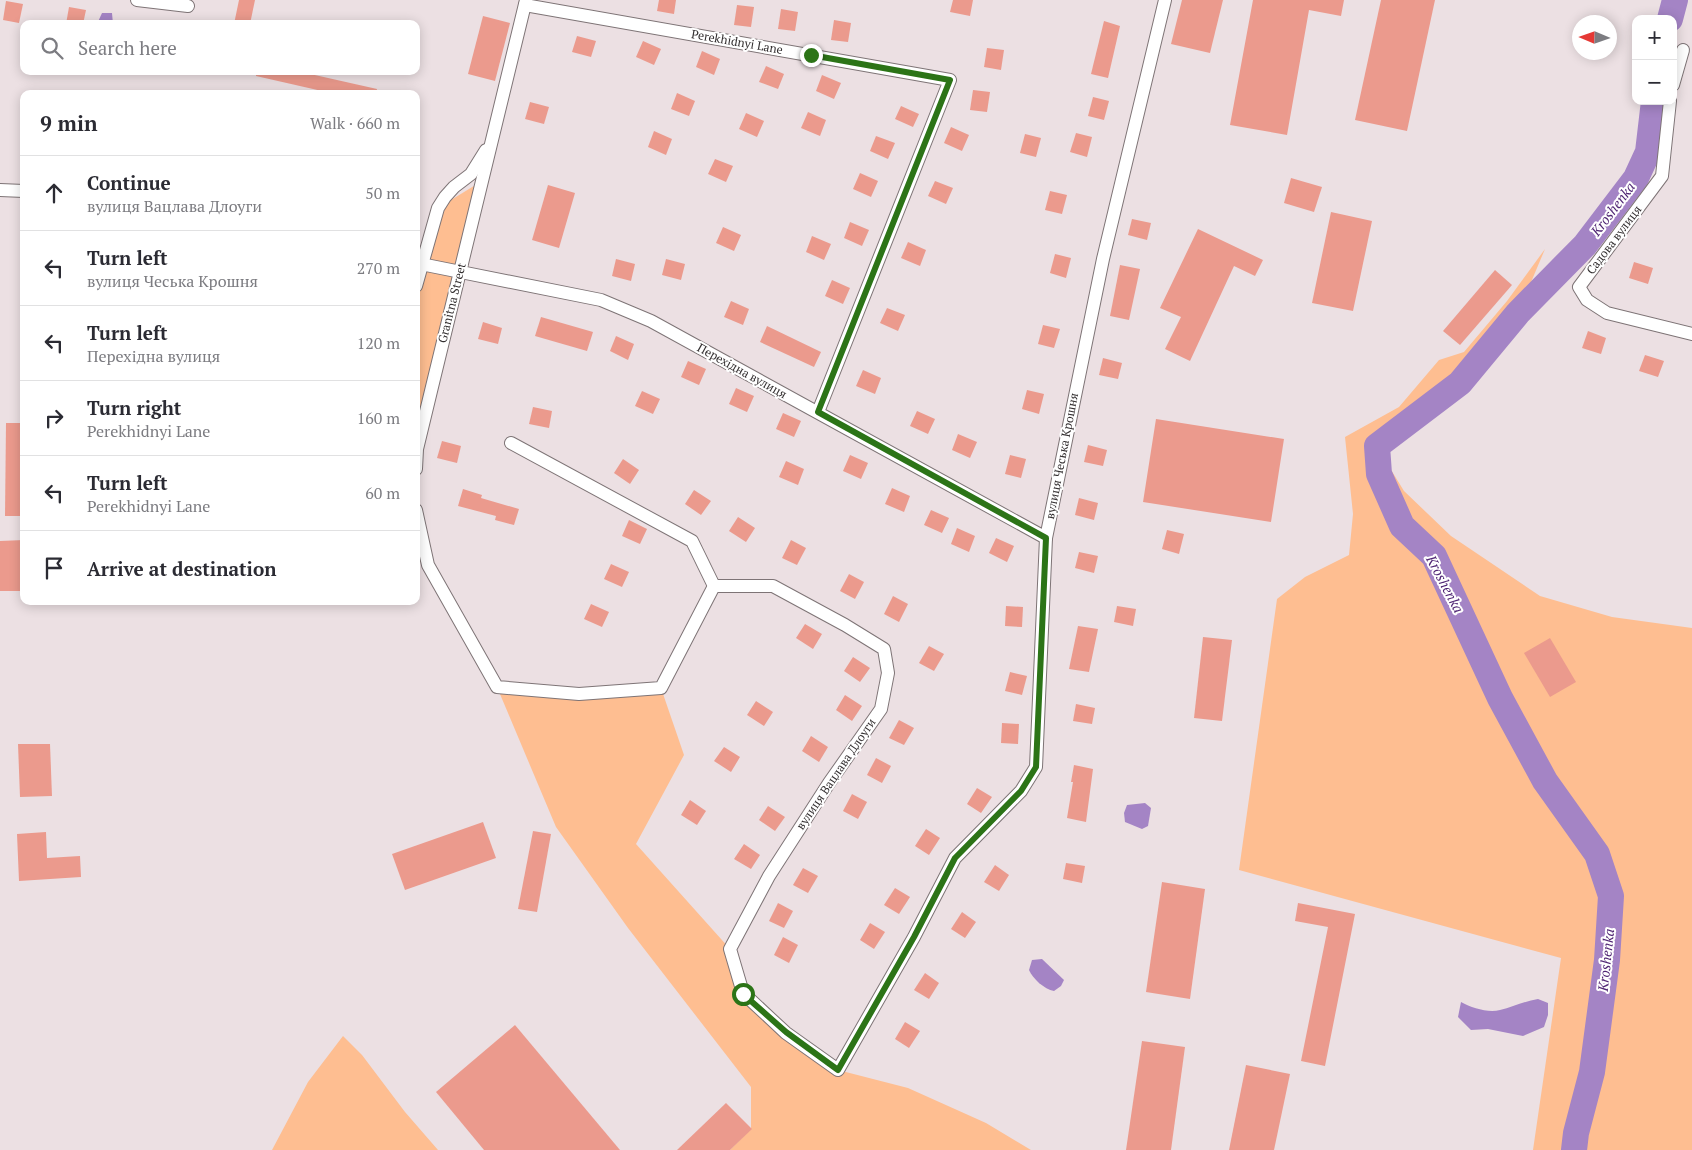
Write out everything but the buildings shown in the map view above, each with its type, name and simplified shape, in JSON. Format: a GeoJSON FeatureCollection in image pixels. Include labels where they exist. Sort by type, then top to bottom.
{"type":"FeatureCollection","features":[{"type":"Feature","properties":{"kind":"street"},"geometry":{"type":"LineString","coordinates":[[137,0],[188,6]]}},
{"type":"Feature","properties":{"kind":"street","name":"вулиця Чеська Крошня"},"geometry":{"type":"LineString","coordinates":[[838,1070],[914,937],[955,858],[1021,791],[1036,767],[1046,538],[1102,258],[1165,0]]}},
{"type":"Feature","properties":{"kind":"street","name":"Granitna Street"},"geometry":{"type":"LineString","coordinates":[[420,437],[526,3]]}},
{"type":"Feature","properties":{"kind":"street","name":"Perekhidnyi Lane"},"geometry":{"type":"LineString","coordinates":[[526,3],[950,80],[818,412]]}},
{"type":"Feature","properties":{"kind":"street"},"geometry":{"type":"LineString","coordinates":[[1677,71],[1683,50]]}},
{"type":"Feature","properties":{"kind":"street","name":"Садова вулиця"},"geometry":{"type":"LineString","coordinates":[[1670,105],[1662,176],[1579,286],[1587,300],[1607,313],[1692,334]]}},
{"type":"Feature","properties":{"kind":"street","name":"Granitna Street"},"geometry":{"type":"LineString","coordinates":[[420,264],[438,208],[454,187],[471,174],[493,137]]}},
{"type":"Feature","properties":{"kind":"street"},"geometry":{"type":"LineString","coordinates":[[0,190],[20,190]]}},
{"type":"Feature","properties":{"kind":"street","name":"Перехідна вулиця"},"geometry":{"type":"LineString","coordinates":[[420,264],[601,300],[651,321],[1046,538]]}},
{"type":"Feature","properties":{"kind":"street"},"geometry":{"type":"LineString","coordinates":[[420,528],[428,565],[497,687],[579,694],[662,688],[714,586],[692,541],[511,443]]}},
{"type":"Feature","properties":{"kind":"street","name":"вулиця Вацлава Длоуги"},"geometry":{"type":"LineString","coordinates":[[714,586],[773,586],[884,649],[888,673],[881,708],[768,876],[730,949],[743,994],[786,1032],[838,1070]]}},
{"type":"Feature","properties":{"kind":"shaded area"},"geometry":{"type":"Polygon","coordinates":[[[102,13],[112,13],[113,20],[99,20],[102,13]]]}},
{"type":"Feature","properties":{"kind":"shaded area"},"geometry":{"type":"Polygon","coordinates":[[[482,181],[420,452],[420,272],[438,208],[482,181]]]}},
{"type":"Feature","properties":{"kind":"shaded area"},"geometry":{"type":"Polygon","coordinates":[[[1545,249],[1518,313],[1460,383],[1377,447],[1404,491],[1451,536],[1540,596],[1612,617],[1692,628],[1692,1150],[1533,1150],[1561,958],[1239,870],[1277,599],[1305,577],[1349,555],[1353,514],[1345,437],[1399,407],[1439,360],[1464,352],[1507,301],[1545,249]]]}},
{"type":"Feature","properties":{"kind":"shaded area"},"geometry":{"type":"Polygon","coordinates":[[[497,687],[579,694],[661,688],[684,755],[636,844],[730,949],[743,993],[838,1070],[908,1088],[986,1123],[1031,1150],[730,1150],[751,1129],[751,1087],[628,928],[556,827],[497,687]]]}},
{"type":"Feature","properties":{"kind":"shaded area"},"geometry":{"type":"Polygon","coordinates":[[[1145,803],[1151,808],[1148,826],[1142,829],[1125,822],[1124,813],[1127,805],[1145,803]]]}},
{"type":"Feature","properties":{"kind":"shaded area"},"geometry":{"type":"Polygon","coordinates":[[[1042,959],[1064,980],[1061,986],[1054,991],[1039,983],[1029,970],[1032,960],[1042,959]]]}},
{"type":"Feature","properties":{"kind":"shaded area"},"geometry":{"type":"Polygon","coordinates":[[[1538,999],[1548,1003],[1548,1015],[1544,1027],[1523,1036],[1488,1029],[1471,1030],[1458,1017],[1461,1002],[1480,1009],[1495,1011],[1538,999]]]}},
{"type":"Feature","properties":{"kind":"shaded area"},"geometry":{"type":"Polygon","coordinates":[[[343,1036],[362,1055],[405,1112],[438,1150],[272,1150],[308,1082],[343,1036]]]}},
{"type":"Feature","properties":{"kind":"waterway","name":"Kroshenka"},"geometry":{"type":"LineString","coordinates":[[1671,15],[1675,0]]}},
{"type":"Feature","properties":{"kind":"waterway","name":"Kroshenka"},"geometry":{"type":"LineString","coordinates":[[1574,1150],[1576,1133],[1592,1072],[1607,960],[1611,896],[1597,854],[1545,781],[1500,698],[1434,556],[1402,526],[1379,474],[1377,446],[1460,383],[1518,313],[1585,245],[1636,178],[1648,152],[1654,105]]}},
{"type":"Feature","properties":{"kind":"route"},"geometry":{"type":"LineString","coordinates":[[743,994],[786,1032],[838,1070],[914,937],[955,858],[1021,791],[1036,767],[1046,538],[818,412],[950,80],[811,55]]}}]}
